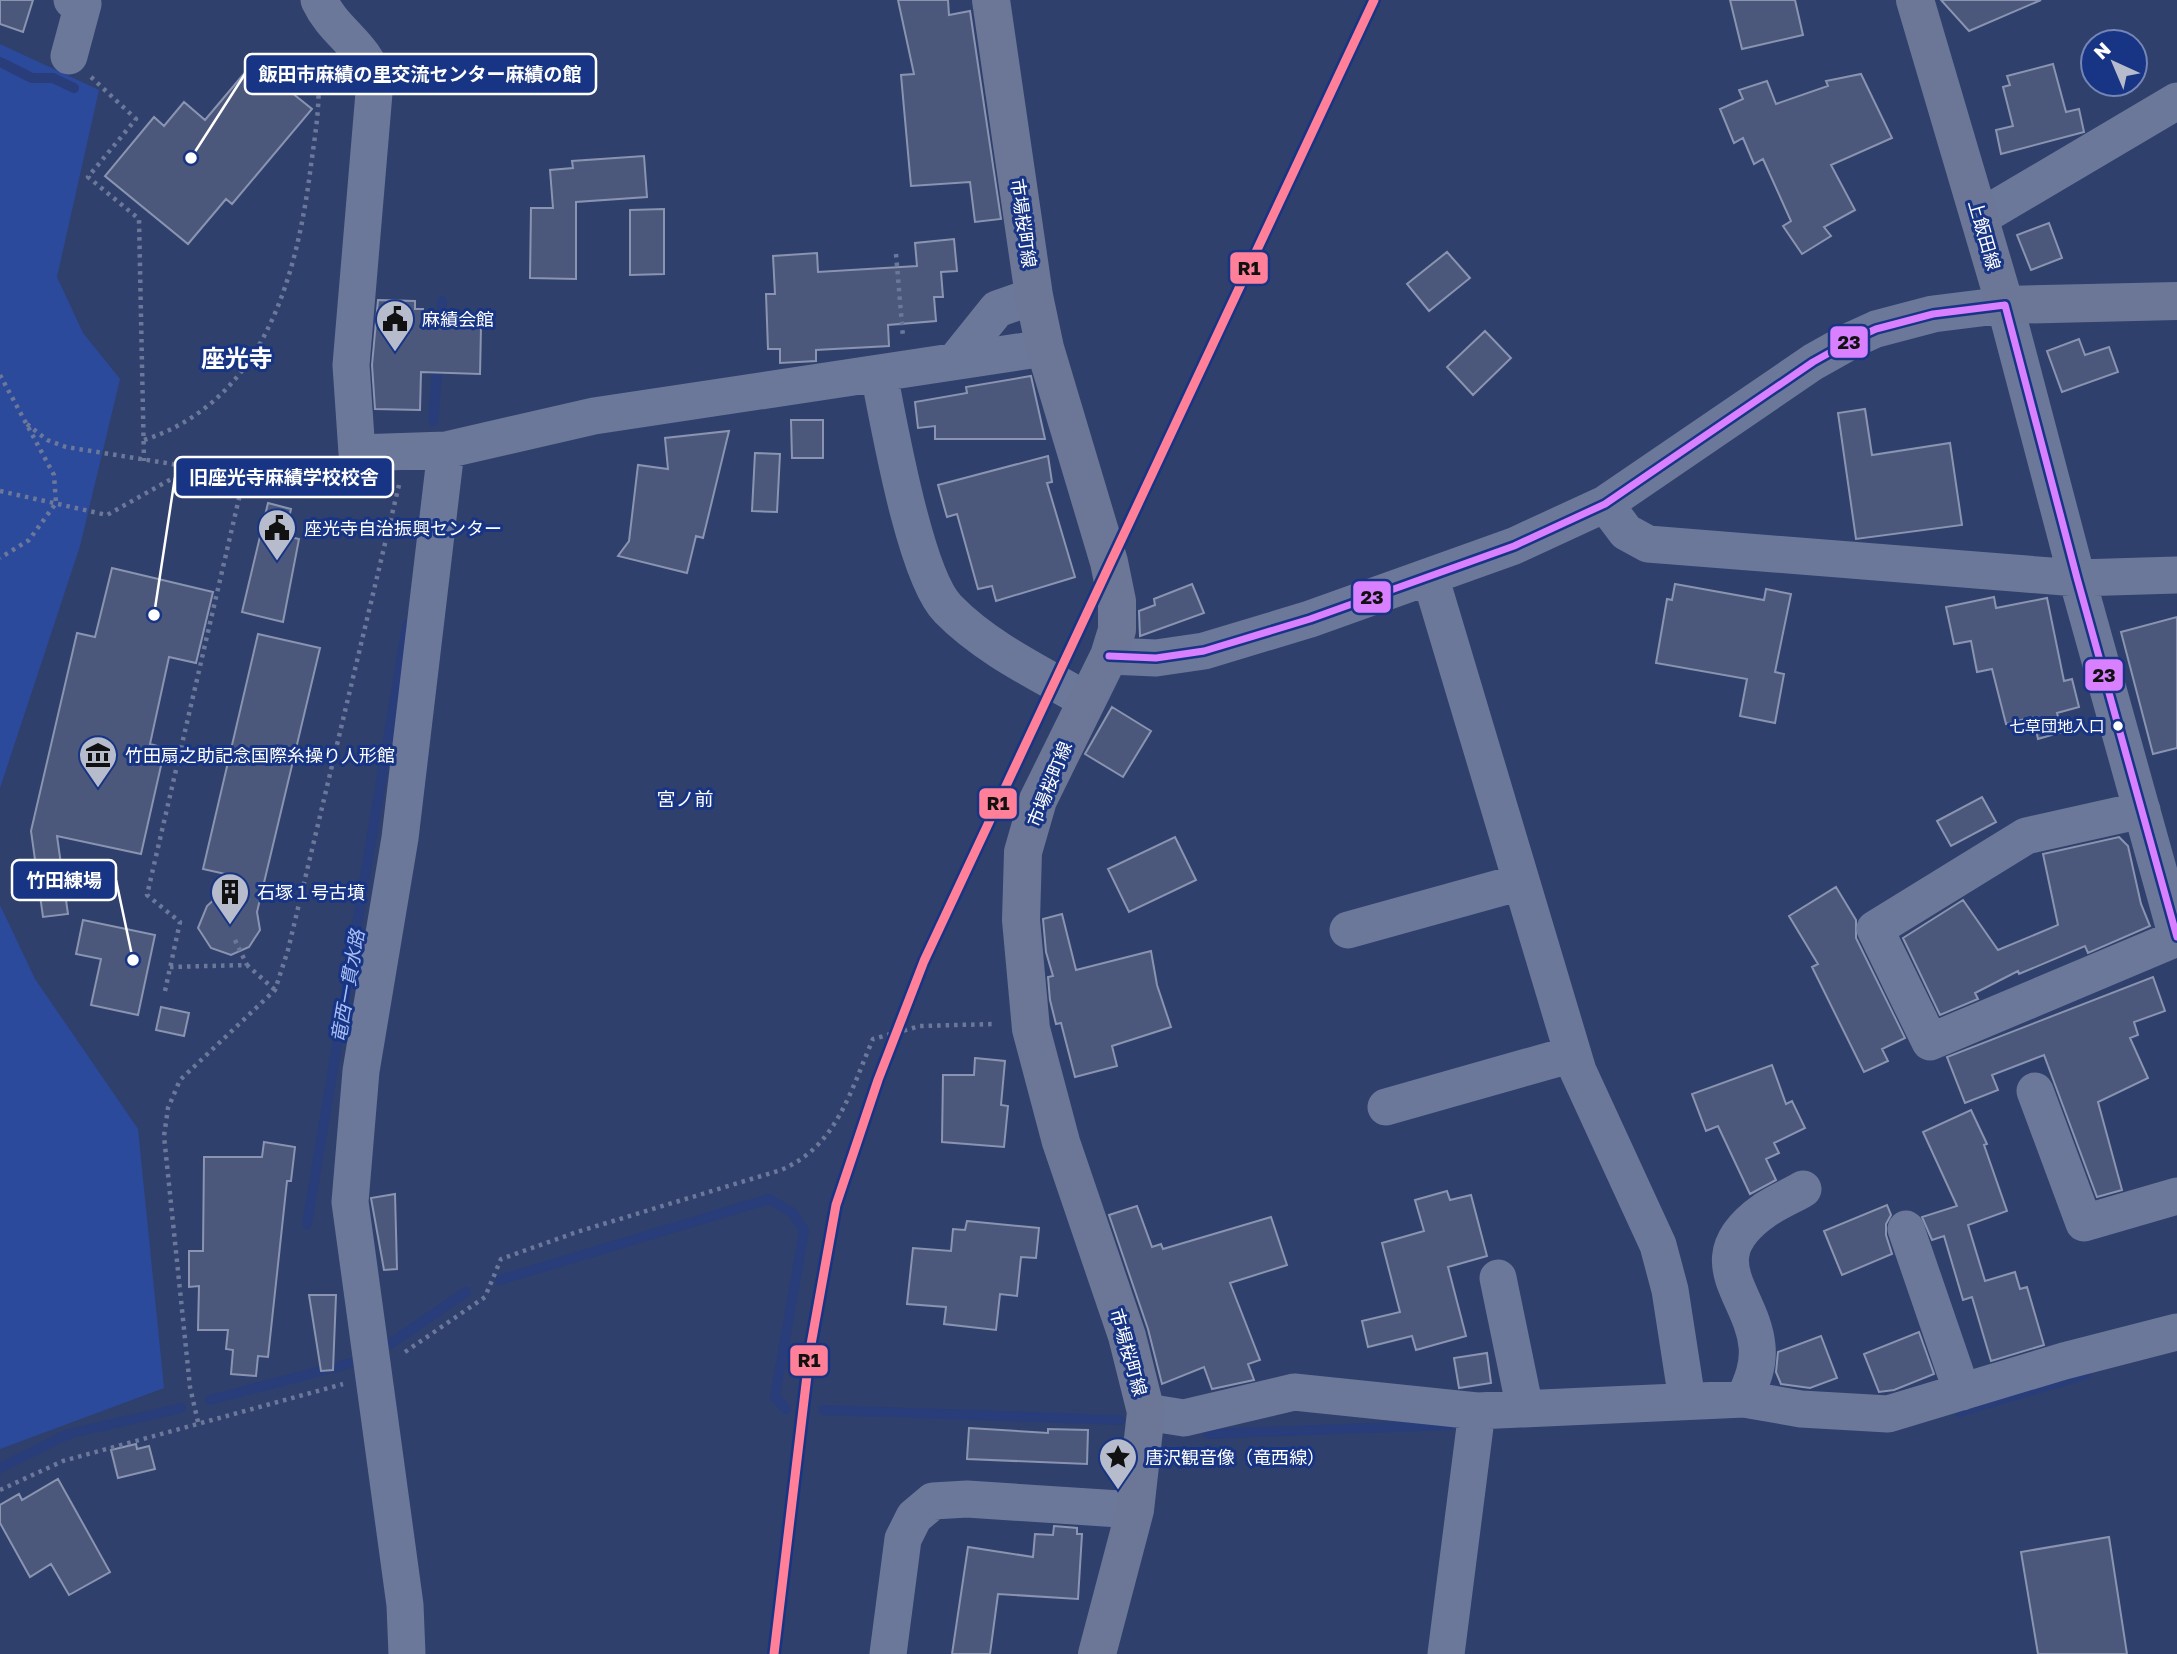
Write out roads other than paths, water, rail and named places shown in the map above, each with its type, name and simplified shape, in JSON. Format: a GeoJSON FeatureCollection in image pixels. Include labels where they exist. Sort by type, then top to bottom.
{"type":"FeatureCollection","features":[{"type":"Feature","properties":{"kind":"main road","name":"市場桜町線"},"geometry":{"type":"LineString","coordinates":[[991,0],[1034,296],[1045,348],[1109,562],[1117,601],[1117,630],[1109,656],[1038,800],[1023,852],[1021,920],[1031,1029],[1061,1142],[1126,1336],[1146,1412],[1135,1510],[1097,1654]]}},
{"type":"Feature","properties":{"kind":"main road","name":"上飯田線"},"geometry":{"type":"LineString","coordinates":[[1915,0],[2005,305]]}},
{"type":"Feature","properties":{"kind":"main road"},"geometry":{"type":"LineString","coordinates":[[2005,305],[2177,301]]}},
{"type":"Feature","properties":{"kind":"street"},"geometry":{"type":"LineString","coordinates":[[69,56],[83,4],[72,0]]}},
{"type":"Feature","properties":{"kind":"street"},"geometry":{"type":"LineString","coordinates":[[319,0],[326,13],[369,61],[375,81],[351,365],[357,453],[406,454],[446,450],[594,416],[892,372],[956,359],[1045,348]]}},
{"type":"Feature","properties":{"kind":"street"},"geometry":{"type":"LineString","coordinates":[[1979,218],[2177,101]]}},
{"type":"Feature","properties":{"kind":"street"},"geometry":{"type":"LineString","coordinates":[[956,359],[997,309],[1034,296]]}},
{"type":"Feature","properties":{"kind":"street"},"geometry":{"type":"LineString","coordinates":[[1109,656],[1156,658],[1204,651],[1310,619],[1514,546],[1605,504],[1813,362],[1844,344],[1902,321],[1933,314],[2005,305],[2077,578],[2142,810],[2177,938],[1930,1042],[1875,929],[2026,836],[2142,810]]}},
{"type":"Feature","properties":{"kind":"street"},"geometry":{"type":"LineString","coordinates":[[892,372],[899,476],[928,571],[946,607],[994,646],[1086,700]]}},
{"type":"Feature","properties":{"kind":"street"},"geometry":{"type":"LineString","coordinates":[[407,1654],[405,1605],[350,1202],[361,1071],[400,838],[446,450]]}},
{"type":"Feature","properties":{"kind":"street"},"geometry":{"type":"LineString","coordinates":[[1605,504],[1626,532],[1648,544],[2077,578],[2177,575]]}},
{"type":"Feature","properties":{"kind":"street"},"geometry":{"type":"LineString","coordinates":[[1430,576],[1573,1054],[1589,1098],[1641,1202],[1658,1245],[1670,1290],[1687,1400]]}},
{"type":"Feature","properties":{"kind":"street"},"geometry":{"type":"LineString","coordinates":[[1348,930],[1521,882]]}},
{"type":"Feature","properties":{"kind":"street"},"geometry":{"type":"LineString","coordinates":[[1386,1107],[1573,1054]]}},
{"type":"Feature","properties":{"kind":"street"},"geometry":{"type":"LineString","coordinates":[[2035,1091],[2084,1223],[2177,1196]]}},
{"type":"Feature","properties":{"kind":"street"},"geometry":{"type":"LineString","coordinates":[[1744,1399],[1754,1377],[1757,1343],[1732,1278],[1731,1255],[1751,1222],[1765,1210],[1803,1189]]}},
{"type":"Feature","properties":{"kind":"street"},"geometry":{"type":"LineString","coordinates":[[1906,1229],[1962,1392]]}},
{"type":"Feature","properties":{"kind":"street"},"geometry":{"type":"LineString","coordinates":[[1498,1278],[1525,1409]]}},
{"type":"Feature","properties":{"kind":"street"},"geometry":{"type":"LineString","coordinates":[[1146,1412],[1184,1418],[1294,1392],[1477,1411],[1744,1399],[1801,1409],[1888,1414],[2064,1361],[2177,1332]]}},
{"type":"Feature","properties":{"kind":"street"},"geometry":{"type":"LineString","coordinates":[[1446,1654],[1477,1411]]}},
{"type":"Feature","properties":{"kind":"street"},"geometry":{"type":"LineString","coordinates":[[888,1654],[903,1539],[914,1517],[933,1501],[967,1499],[1135,1510]]}},
{"type":"Feature","properties":{"kind":"waterway"},"geometry":{"type":"LineString","coordinates":[[0,62],[32,78],[53,78],[74,88]]}},
{"type":"Feature","properties":{"kind":"waterway","name":"竜西一貫水路"},"geometry":{"type":"LineString","coordinates":[[440,338],[442,301]]}},
{"type":"Feature","properties":{"kind":"waterway","name":"竜西一貫水路"},"geometry":{"type":"LineString","coordinates":[[433,421],[438,360]]}},
{"type":"Feature","properties":{"kind":"waterway","name":"竜西一貫水路"},"geometry":{"type":"LineString","coordinates":[[307,1224],[407,625]]}},
{"type":"Feature","properties":{"kind":"waterway"},"geometry":{"type":"LineString","coordinates":[[500,1280],[769,1199],[793,1213],[804,1231],[775,1397],[786,1409]]}},
{"type":"Feature","properties":{"kind":"waterway"},"geometry":{"type":"LineString","coordinates":[[390,1344],[466,1292]]}},
{"type":"Feature","properties":{"kind":"waterway"},"geometry":{"type":"LineString","coordinates":[[210,1400],[355,1362]]}},
{"type":"Feature","properties":{"kind":"waterway"},"geometry":{"type":"LineString","coordinates":[[1959,1412],[2086,1374]]}},
{"type":"Feature","properties":{"kind":"waterway"},"geometry":{"type":"LineString","coordinates":[[0,1468],[68,1434],[181,1408]]}},
{"type":"Feature","properties":{"kind":"waterway"},"geometry":{"type":"LineString","coordinates":[[823,1410],[1120,1420]]}},
{"type":"Feature","properties":{"kind":"waterway"},"geometry":{"type":"LineString","coordinates":[[1208,1434],[1449,1425]]}},
{"type":"Feature","properties":{"kind":"place","name":"飯田市麻績の里交流センター麻績の館"},"geometry":{"type":"Point","coordinates":[191,158]}},
{"type":"Feature","properties":{"kind":"place","name":"麻績会館"},"geometry":{"type":"Point","coordinates":[395,353]}},
{"type":"Feature","properties":{"kind":"place","name":"座光寺自治振興センター"},"geometry":{"type":"Point","coordinates":[277,562]}},
{"type":"Feature","properties":{"kind":"place","name":"旧座光寺麻績学校校舎"},"geometry":{"type":"Point","coordinates":[154,615]}},
{"type":"Feature","properties":{"kind":"place","name":"七草団地入口"},"geometry":{"type":"Point","coordinates":[2118,726]}},
{"type":"Feature","properties":{"kind":"place","name":"竹田扇之助記念国際糸操り人形館"},"geometry":{"type":"Point","coordinates":[98,789]}},
{"type":"Feature","properties":{"kind":"place","name":"石塚１号古墳"},"geometry":{"type":"Point","coordinates":[230,926]}},
{"type":"Feature","properties":{"kind":"place","name":"竹田練場"},"geometry":{"type":"Point","coordinates":[133,960]}},
{"type":"Feature","properties":{"kind":"place","name":"唐沢観音像（竜西線）"},"geometry":{"type":"Point","coordinates":[1118,1491]}},
{"type":"Feature","properties":{"kind":"district","name":"座光寺"},"geometry":{"type":"Point","coordinates":[237,357]}},
{"type":"Feature","properties":{"kind":"district","name":"宮ノ前"},"geometry":{"type":"Point","coordinates":[685,798]}}]}
